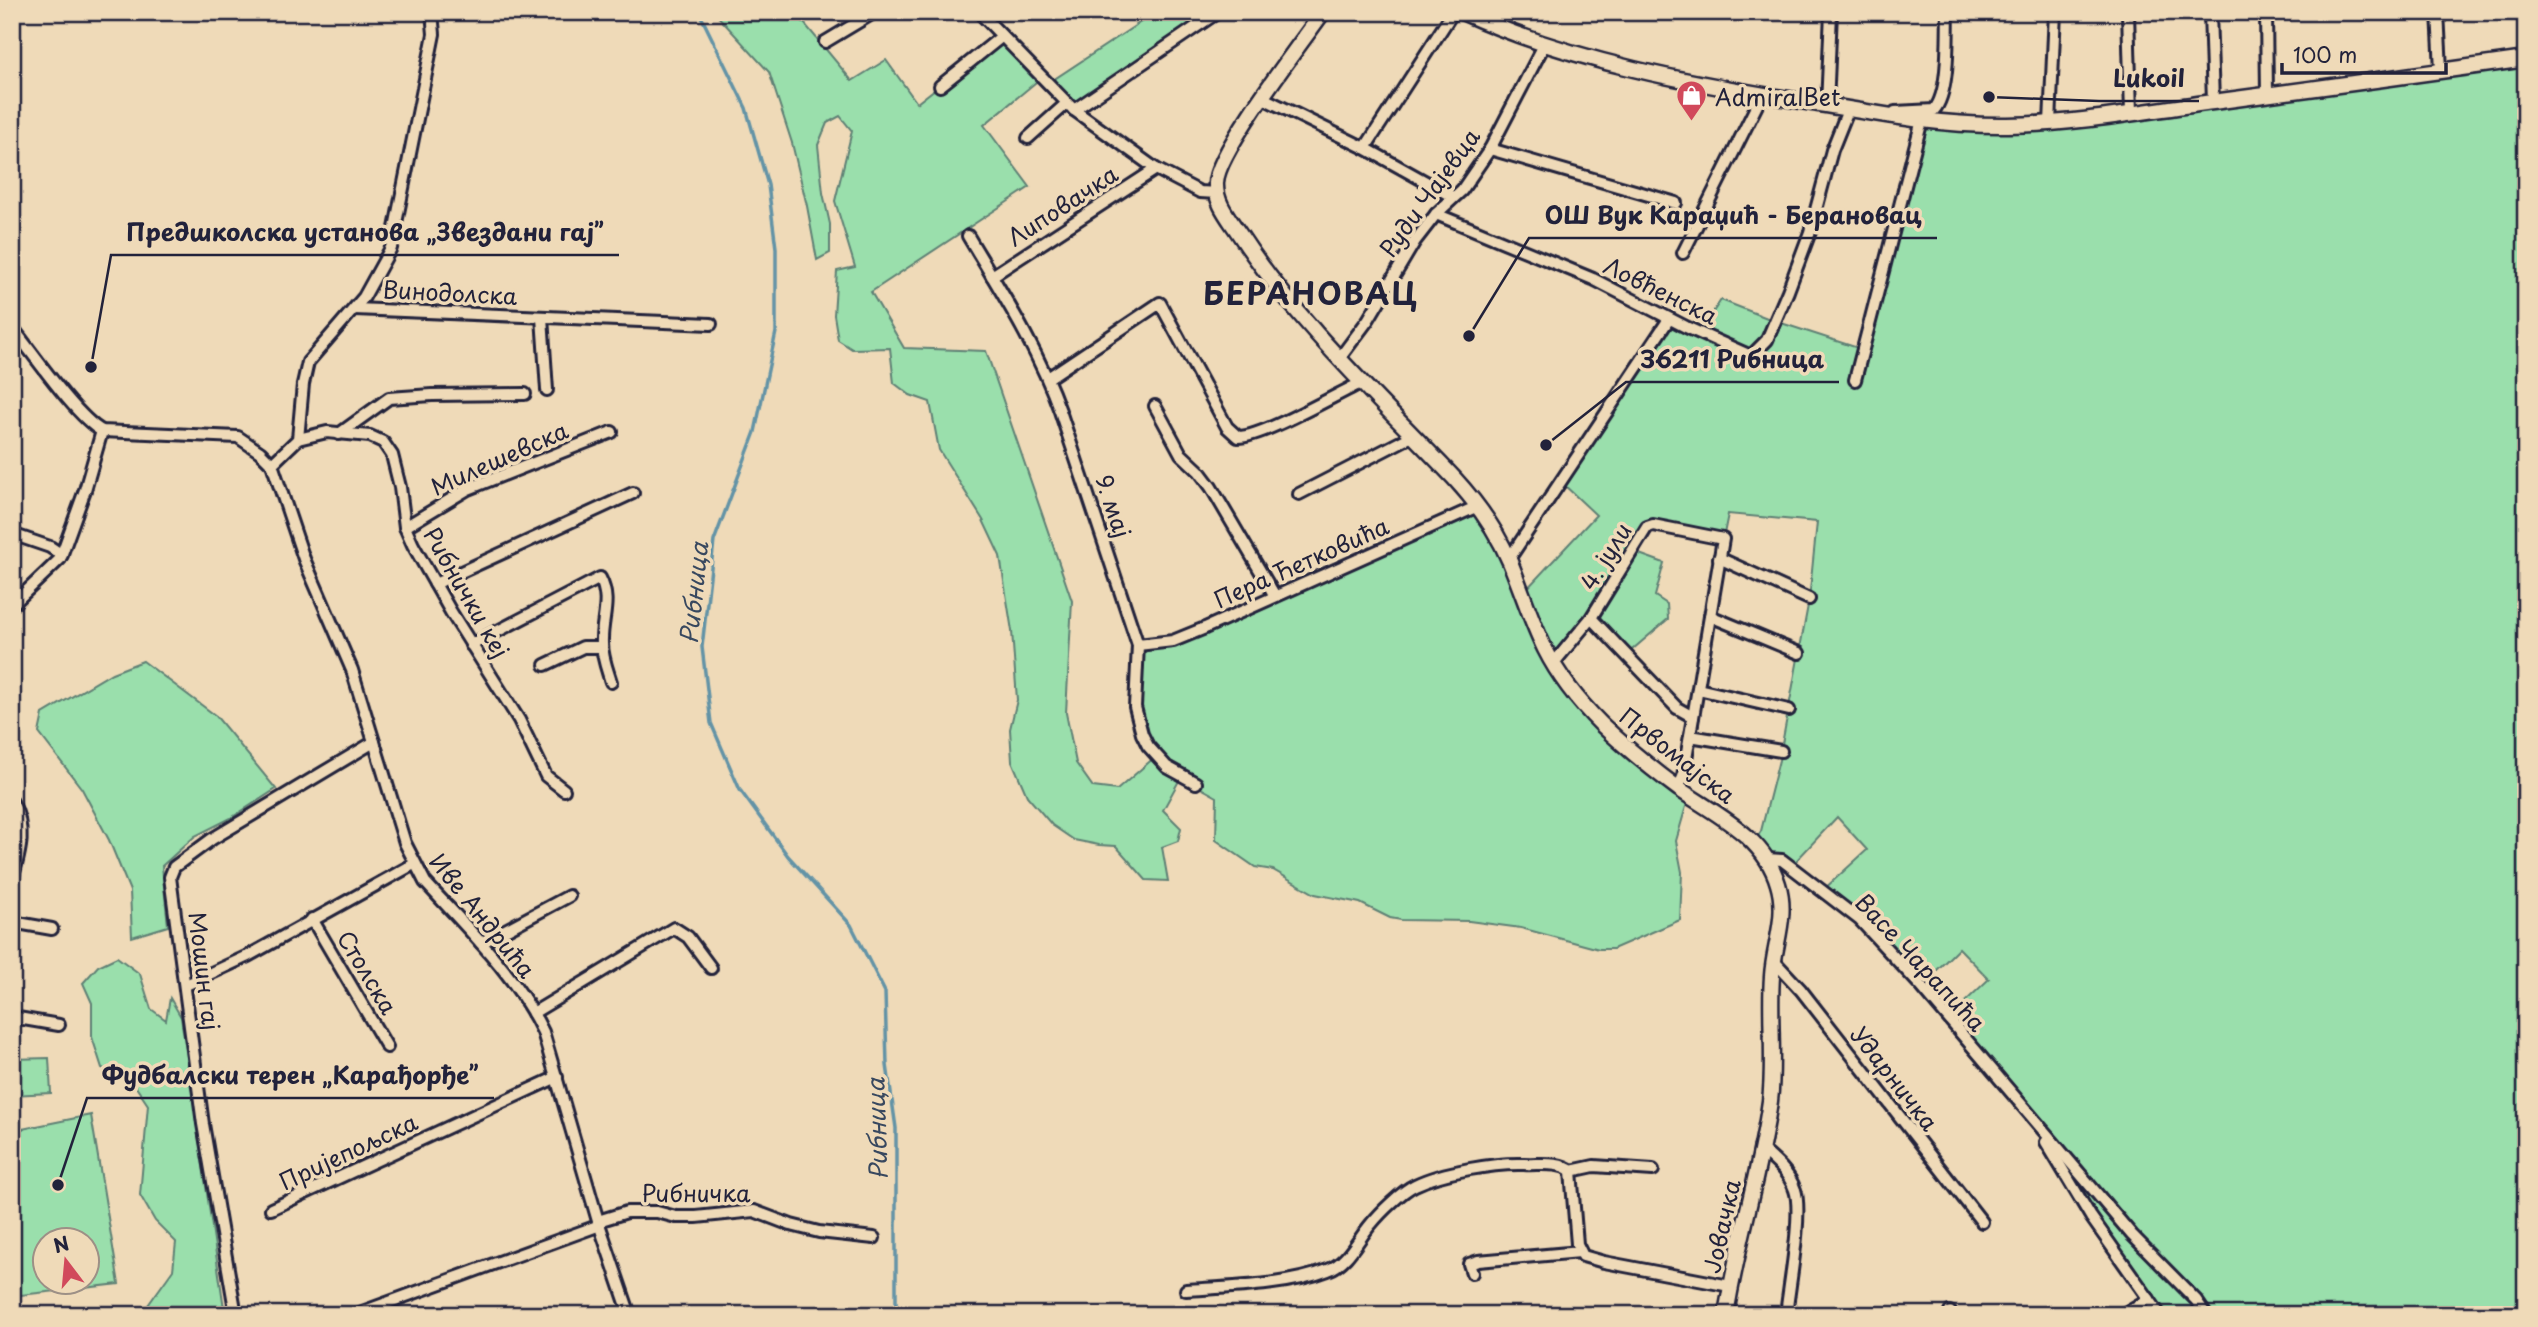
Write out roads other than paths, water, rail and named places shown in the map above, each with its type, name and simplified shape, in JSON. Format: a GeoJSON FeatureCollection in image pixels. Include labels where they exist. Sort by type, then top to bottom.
{"type":"FeatureCollection","features":[{"type":"Feature","properties":{"kind":"main road"},"geometry":{"type":"LineString","coordinates":[[1217,193],[1216,178],[1227,150],[1322,12]]}},
{"type":"Feature","properties":{"kind":"main road"},"geometry":{"type":"LineString","coordinates":[[1462,12],[1503,31],[1544,45],[1618,65],[1762,95],[1922,120],[2005,125],[2050,123],[2131,113],[2526,59]]}},
{"type":"Feature","properties":{"kind":"main road","name":"Првомајска"},"geometry":{"type":"LineString","coordinates":[[1217,193],[1226,213],[1265,272],[1339,359],[1478,506],[1509,559],[1534,626],[1553,664],[1571,691],[1611,734],[1678,788],[1746,835],[1766,859],[1778,883],[1782,902],[1774,961],[1770,1097],[1760,1148]]}},
{"type":"Feature","properties":{"kind":"main road","name":"Јовачка"},"geometry":{"type":"LineString","coordinates":[[1726,1315],[1730,1286],[1749,1213],[1760,1148]]}},
{"type":"Feature","properties":{"kind":"street"},"geometry":{"type":"LineString","coordinates":[[12,327],[90,423],[102,431],[238,437],[272,464],[298,439],[303,384],[308,362],[355,309],[380,271],[391,248],[434,34],[432,12]]}},
{"type":"Feature","properties":{"kind":"street"},"geometry":{"type":"LineString","coordinates":[[825,41],[875,12]]}},
{"type":"Feature","properties":{"kind":"street"},"geometry":{"type":"LineString","coordinates":[[979,12],[1070,107],[1156,169],[1200,192],[1217,193]]}},
{"type":"Feature","properties":{"kind":"street"},"geometry":{"type":"LineString","coordinates":[[1028,138],[1070,107],[1218,12]]}},
{"type":"Feature","properties":{"kind":"street"},"geometry":{"type":"LineString","coordinates":[[1365,148],[1453,12]]}},
{"type":"Feature","properties":{"kind":"street"},"geometry":{"type":"LineString","coordinates":[[1827,106],[1831,12]]}},
{"type":"Feature","properties":{"kind":"street"},"geometry":{"type":"LineString","coordinates":[[1854,111],[1918,111],[1936,108],[1941,101],[1943,88],[1948,12]]}},
{"type":"Feature","properties":{"kind":"street"},"geometry":{"type":"LineString","coordinates":[[2050,123],[2055,12]]}},
{"type":"Feature","properties":{"kind":"street"},"geometry":{"type":"LineString","coordinates":[[2128,12],[2131,113]]}},
{"type":"Feature","properties":{"kind":"street"},"geometry":{"type":"LineString","coordinates":[[2210,12],[2213,102]]}},
{"type":"Feature","properties":{"kind":"street"},"geometry":{"type":"LineString","coordinates":[[2266,12],[2267,94]]}},
{"type":"Feature","properties":{"kind":"street"},"geometry":{"type":"LineString","coordinates":[[2438,12],[2441,70]]}},
{"type":"Feature","properties":{"kind":"street"},"geometry":{"type":"LineString","coordinates":[[940,86],[1001,37]]}},
{"type":"Feature","properties":{"kind":"street","name":"Руди Чајевца"},"geometry":{"type":"LineString","coordinates":[[1339,359],[1368,320],[1415,241],[1438,212],[1462,190],[1490,149],[1544,45]]}},
{"type":"Feature","properties":{"kind":"street"},"geometry":{"type":"LineString","coordinates":[[1683,253],[1762,95]]}},
{"type":"Feature","properties":{"kind":"street"},"geometry":{"type":"LineString","coordinates":[[1263,98],[1365,148],[1453,197]]}},
{"type":"Feature","properties":{"kind":"street","name":"Ловћенска"},"geometry":{"type":"LineString","coordinates":[[1438,212],[1593,279],[1751,356],[1767,340],[1788,291],[1810,232],[1832,150],[1854,111]]}},
{"type":"Feature","properties":{"kind":"street"},"geometry":{"type":"LineString","coordinates":[[1855,380],[1922,120]]}},
{"type":"Feature","properties":{"kind":"street"},"geometry":{"type":"LineString","coordinates":[[1490,149],[1676,203]]}},
{"type":"Feature","properties":{"kind":"street","name":"Липовачка"},"geometry":{"type":"LineString","coordinates":[[992,276],[1156,169]]}},
{"type":"Feature","properties":{"kind":"street"},"geometry":{"type":"LineString","coordinates":[[1434,187],[1438,212]]}},
{"type":"Feature","properties":{"kind":"street","name":"9. мај"},"geometry":{"type":"LineString","coordinates":[[968,236],[1048,378],[1138,645],[1135,707],[1142,734],[1148,746],[1167,767],[1196,783]]}},
{"type":"Feature","properties":{"kind":"street"},"geometry":{"type":"LineString","coordinates":[[1048,378],[1160,303],[1227,427],[1234,435],[1243,437],[1257,433],[1361,383]]}},
{"type":"Feature","properties":{"kind":"street","name":"Винодолска"},"geometry":{"type":"LineString","coordinates":[[355,309],[711,324]]}},
{"type":"Feature","properties":{"kind":"street","name":"Винодолска"},"geometry":{"type":"LineString","coordinates":[[542,317],[547,390]]}},
{"type":"Feature","properties":{"kind":"street"},"geometry":{"type":"LineString","coordinates":[[1509,559],[1669,318]]}},
{"type":"Feature","properties":{"kind":"street"},"geometry":{"type":"LineString","coordinates":[[339,433],[389,398],[525,394]]}},
{"type":"Feature","properties":{"kind":"street"},"geometry":{"type":"LineString","coordinates":[[1155,406],[1181,454],[1211,487],[1275,596]]}},
{"type":"Feature","properties":{"kind":"street"},"geometry":{"type":"LineString","coordinates":[[12,605],[47,573],[62,555],[102,431]]}},
{"type":"Feature","properties":{"kind":"street","name":"Рибнички кеј"},"geometry":{"type":"LineString","coordinates":[[298,439],[327,432],[370,436],[383,442],[392,455],[400,487],[405,527],[471,645],[519,720],[546,776],[564,790]]}},
{"type":"Feature","properties":{"kind":"street","name":"Милешевска"},"geometry":{"type":"LineString","coordinates":[[405,527],[468,489],[612,432]]}},
{"type":"Feature","properties":{"kind":"street"},"geometry":{"type":"LineString","coordinates":[[1299,494],[1412,436]]}},
{"type":"Feature","properties":{"kind":"street","name":"Иве Андрића"},"geometry":{"type":"LineString","coordinates":[[272,464],[304,559],[352,670],[390,797],[414,864],[425,882],[481,943],[533,1013],[542,1032],[599,1223],[630,1315]]}},
{"type":"Feature","properties":{"kind":"street"},"geometry":{"type":"LineString","coordinates":[[435,584],[633,493]]}},
{"type":"Feature","properties":{"kind":"street","name":"Пера Ћетковића"},"geometry":{"type":"LineString","coordinates":[[1138,645],[1173,641],[1478,506]]}},
{"type":"Feature","properties":{"kind":"street","name":"4. јули"},"geometry":{"type":"LineString","coordinates":[[1553,664],[1591,618],[1647,527],[1653,525],[1723,538],[1719,558]]}},
{"type":"Feature","properties":{"kind":"street"},"geometry":{"type":"LineString","coordinates":[[12,534],[62,555]]}},
{"type":"Feature","properties":{"kind":"street"},"geometry":{"type":"LineString","coordinates":[[1678,788],[1690,736],[1719,558],[1809,600]]}},
{"type":"Feature","properties":{"kind":"street"},"geometry":{"type":"LineString","coordinates":[[471,645],[600,578],[606,589],[607,600],[602,647],[611,682]]}},
{"type":"Feature","properties":{"kind":"street"},"geometry":{"type":"LineString","coordinates":[[1710,616],[1799,653]]}},
{"type":"Feature","properties":{"kind":"street","name":"4. јули"},"geometry":{"type":"LineString","coordinates":[[1591,618],[1677,708],[1693,717]]}},
{"type":"Feature","properties":{"kind":"street"},"geometry":{"type":"LineString","coordinates":[[545,665],[583,647],[602,647]]}},
{"type":"Feature","properties":{"kind":"street"},"geometry":{"type":"LineString","coordinates":[[1698,689],[1788,710]]}},
{"type":"Feature","properties":{"kind":"street","name":"Првомајска"},"geometry":{"type":"LineString","coordinates":[[1690,736],[1781,751]]}},
{"type":"Feature","properties":{"kind":"street","name":"Мошин гај"},"geometry":{"type":"LineString","coordinates":[[236,1315],[203,1124],[170,877],[174,867],[212,839],[374,742]]}},
{"type":"Feature","properties":{"kind":"street"},"geometry":{"type":"LineString","coordinates":[[12,802],[22,830],[20,852],[12,880]]}},
{"type":"Feature","properties":{"kind":"street","name":"Васе Чарапића"},"geometry":{"type":"LineString","coordinates":[[1766,859],[1782,860],[1860,920],[1921,986],[2031,1117]]}},
{"type":"Feature","properties":{"kind":"street","name":"Столска"},"geometry":{"type":"LineString","coordinates":[[186,985],[248,956],[414,864]]}},
{"type":"Feature","properties":{"kind":"street"},"geometry":{"type":"LineString","coordinates":[[481,943],[569,896]]}},
{"type":"Feature","properties":{"kind":"street","name":"Столска"},"geometry":{"type":"LineString","coordinates":[[312,919],[387,1047]]}},
{"type":"Feature","properties":{"kind":"street"},"geometry":{"type":"LineString","coordinates":[[12,922],[52,929]]}},
{"type":"Feature","properties":{"kind":"street"},"geometry":{"type":"LineString","coordinates":[[533,1013],[674,928],[688,937],[711,968]]}},
{"type":"Feature","properties":{"kind":"street","name":"Ударничка"},"geometry":{"type":"LineString","coordinates":[[1774,961],[1801,990],[1982,1222]]}},
{"type":"Feature","properties":{"kind":"street"},"geometry":{"type":"LineString","coordinates":[[12,1017],[59,1025]]}},
{"type":"Feature","properties":{"kind":"street","name":"Пријепољска"},"geometry":{"type":"LineString","coordinates":[[271,1209],[556,1077]]}},
{"type":"Feature","properties":{"kind":"street"},"geometry":{"type":"LineString","coordinates":[[2031,1117],[2132,1235],[2196,1300],[2206,1315]]}},
{"type":"Feature","properties":{"kind":"street"},"geometry":{"type":"LineString","coordinates":[[2031,1117],[2091,1217],[2160,1315]]}},
{"type":"Feature","properties":{"kind":"street"},"geometry":{"type":"LineString","coordinates":[[1760,1148],[1781,1166],[1796,1191],[1797,1217],[1786,1315]]}},
{"type":"Feature","properties":{"kind":"street"},"geometry":{"type":"LineString","coordinates":[[1186,1290],[1251,1285],[1328,1270],[1344,1259],[1371,1223],[1418,1184],[1489,1166],[1514,1164],[1561,1166],[1571,1171],[1594,1166],[1653,1170]]}},
{"type":"Feature","properties":{"kind":"street"},"geometry":{"type":"LineString","coordinates":[[1571,1171],[1577,1244],[1583,1256],[1730,1286]]}},
{"type":"Feature","properties":{"kind":"street","name":"Рибничка"},"geometry":{"type":"LineString","coordinates":[[354,1315],[627,1212],[657,1212],[676,1217],[696,1217],[754,1211],[818,1232],[874,1238]]}},
{"type":"Feature","properties":{"kind":"street"},"geometry":{"type":"LineString","coordinates":[[1472,1273],[1469,1264],[1478,1261],[1580,1252]]}},
{"type":"Feature","properties":{"kind":"street"},"geometry":{"type":"LineString","coordinates":[[2122,1315],[2148,1299]]}},
{"type":"Feature","properties":{"kind":"waterway","name":"Рибница"},"geometry":{"type":"LineString","coordinates":[[699,12],[746,108],[768,185],[776,248],[776,332],[755,432],[714,541],[702,647],[711,723],[740,790],[788,856],[851,925],[885,992],[887,1065],[896,1128],[896,1315]]}},
{"type":"Feature","properties":{"kind":"place","name":"Lukoil"},"geometry":{"type":"Point","coordinates":[1989,97]}},
{"type":"Feature","properties":{"kind":"place","name":"AdmiralBet"},"geometry":{"type":"Point","coordinates":[1692,123]}},
{"type":"Feature","properties":{"kind":"place","name":"ОШ Вук Караџић - Берановац"},"geometry":{"type":"Point","coordinates":[1469,336]}},
{"type":"Feature","properties":{"kind":"place","name":"Предшколска установа „Звездани гај”"},"geometry":{"type":"Point","coordinates":[91,367]}},
{"type":"Feature","properties":{"kind":"place","name":"36211 Рибница"},"geometry":{"type":"Point","coordinates":[1546,445]}},
{"type":"Feature","properties":{"kind":"place","name":"Фудбалски терен „Карађорђе”"},"geometry":{"type":"Point","coordinates":[58,1185]}},
{"type":"Feature","properties":{"kind":"district","name":"БЕРАНОВАЦ"},"geometry":{"type":"Point","coordinates":[1311,292]}}]}
